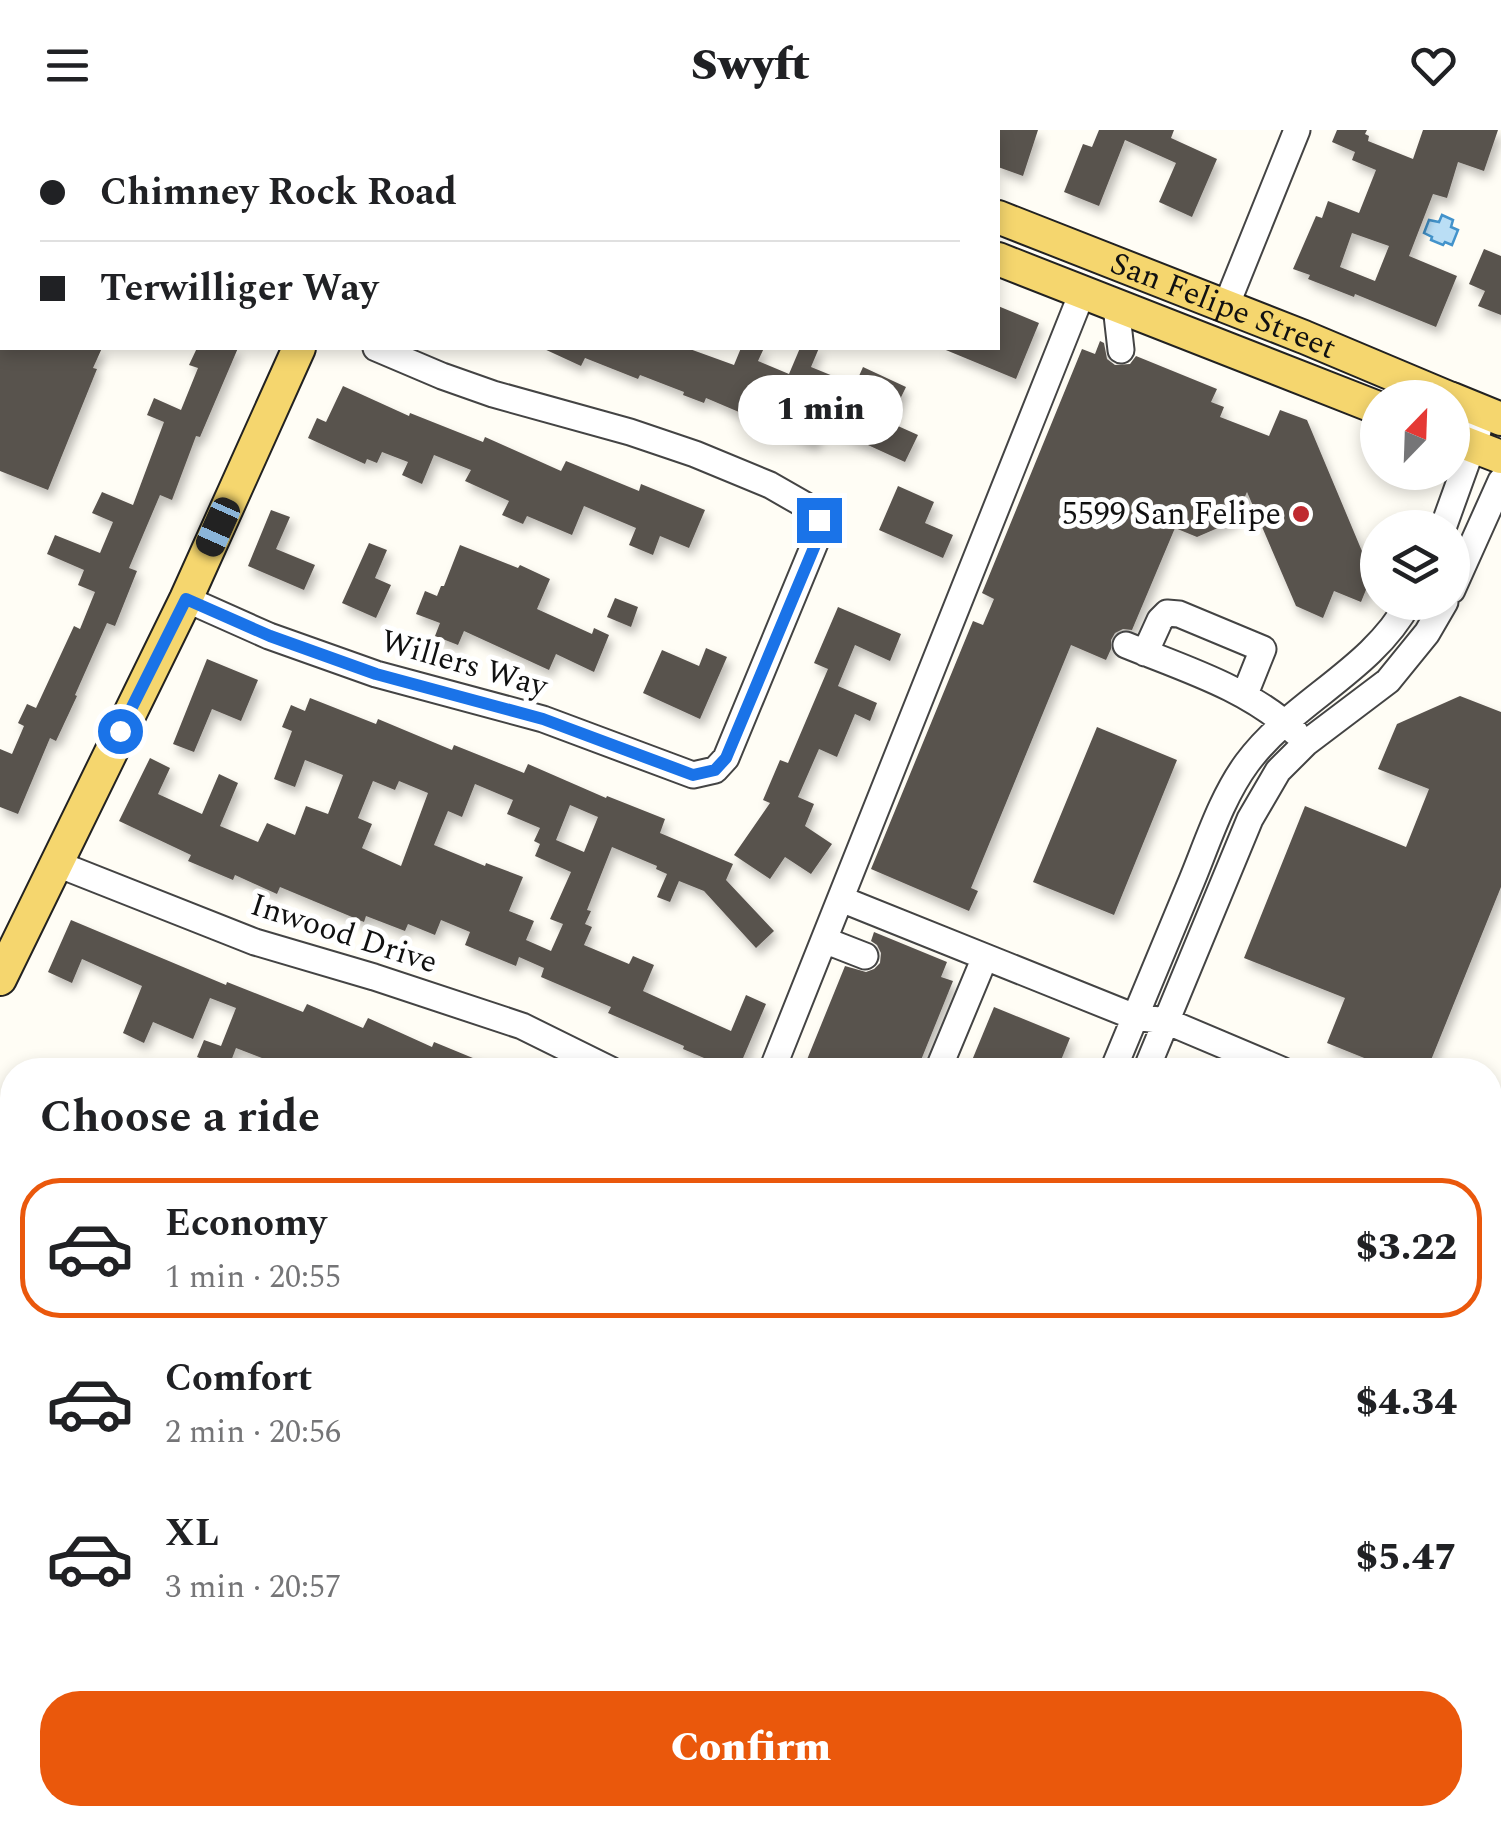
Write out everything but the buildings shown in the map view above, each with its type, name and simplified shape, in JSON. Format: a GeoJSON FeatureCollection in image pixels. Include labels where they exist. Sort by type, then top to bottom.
{"type":"FeatureCollection","features":[{"type":"Feature","properties":{"kind":"main road","name":"San Felipe Street"},"geometry":{"type":"LineString","coordinates":[[1000,218],[1407,380]]}},
{"type":"Feature","properties":{"kind":"main road"},"geometry":{"type":"LineString","coordinates":[[1082,293],[1096,256]]}},
{"type":"Feature","properties":{"kind":"main road","name":"San Felipe Street"},"geometry":{"type":"LineString","coordinates":[[1000,260],[1360,401]]}},
{"type":"Feature","properties":{"kind":"main road"},"geometry":{"type":"LineString","coordinates":[[0,979],[186,599],[298,350]]}},
{"type":"Feature","properties":{"kind":"main road","name":"San Felipe Street"},"geometry":{"type":"LineString","coordinates":[[1470,406],[1493,416]]}},
{"type":"Feature","properties":{"kind":"street"},"geometry":{"type":"LineString","coordinates":[[1226,306],[1297,130]]}},
{"type":"Feature","properties":{"kind":"street"},"geometry":{"type":"LineString","coordinates":[[778,1058],[841,899],[871,847],[996,536],[1082,293]]}},
{"type":"Feature","properties":{"kind":"street"},"geometry":{"type":"LineString","coordinates":[[1116,306],[1121,350]]}},
{"type":"Feature","properties":{"kind":"street","name":"Willers Way"},"geometry":{"type":"LineString","coordinates":[[186,599],[270,636],[376,674],[543,719],[693,775],[715,770],[726,758],[818,538],[819,520],[805,504],[770,485],[695,454],[492,394],[381,350]]}},
{"type":"Feature","properties":{"kind":"street"},"geometry":{"type":"LineString","coordinates":[[1450,510],[1475,447],[1493,416]]}},
{"type":"Feature","properties":{"kind":"street"},"geometry":{"type":"LineString","coordinates":[[1470,550],[1501,480]]}},
{"type":"Feature","properties":{"kind":"street"},"geometry":{"type":"LineString","coordinates":[[1244,694],[1262,648],[1179,614],[1167,613],[1136,649],[1244,694],[1306,743]]}},
{"type":"Feature","properties":{"kind":"street"},"geometry":{"type":"LineString","coordinates":[[1118,1058],[1222,807],[1248,762],[1285,723],[1366,657],[1398,620]]}},
{"type":"Feature","properties":{"kind":"street"},"geometry":{"type":"LineString","coordinates":[[1151,1058],[1250,819],[1278,772],[1306,743],[1388,681],[1435,620]]}},
{"type":"Feature","properties":{"kind":"street","name":"Inwood Drive"},"geometry":{"type":"LineString","coordinates":[[55,863],[255,942],[522,1026],[587,1058]]}},
{"type":"Feature","properties":{"kind":"street"},"geometry":{"type":"LineString","coordinates":[[841,899],[1135,1017],[1166,1021],[1254,1058]]}},
{"type":"Feature","properties":{"kind":"street"},"geometry":{"type":"LineString","coordinates":[[824,940],[865,956]]}},
{"type":"Feature","properties":{"kind":"street"},"geometry":{"type":"LineString","coordinates":[[943,1058],[985,957]]}},
{"type":"Feature","properties":{"kind":"water"},"geometry":{"type":"Polygon","coordinates":[[[1442,215],[1453,220],[1451,227],[1458,230],[1452,245],[1431,240],[1424,233],[1429,220],[1439,222],[1442,215]]]}},
{"type":"Feature","properties":{"kind":"place","name":"5599 San Felipe"},"geometry":{"type":"Point","coordinates":[1301,514]}},
{"type":"Feature","properties":{"kind":"route"},"geometry":{"type":"LineString","coordinates":[[120,731],[186,599],[270,636],[376,674],[543,719],[693,775],[715,770],[726,758],[772,651],[818,538],[819,520]]}}]}
